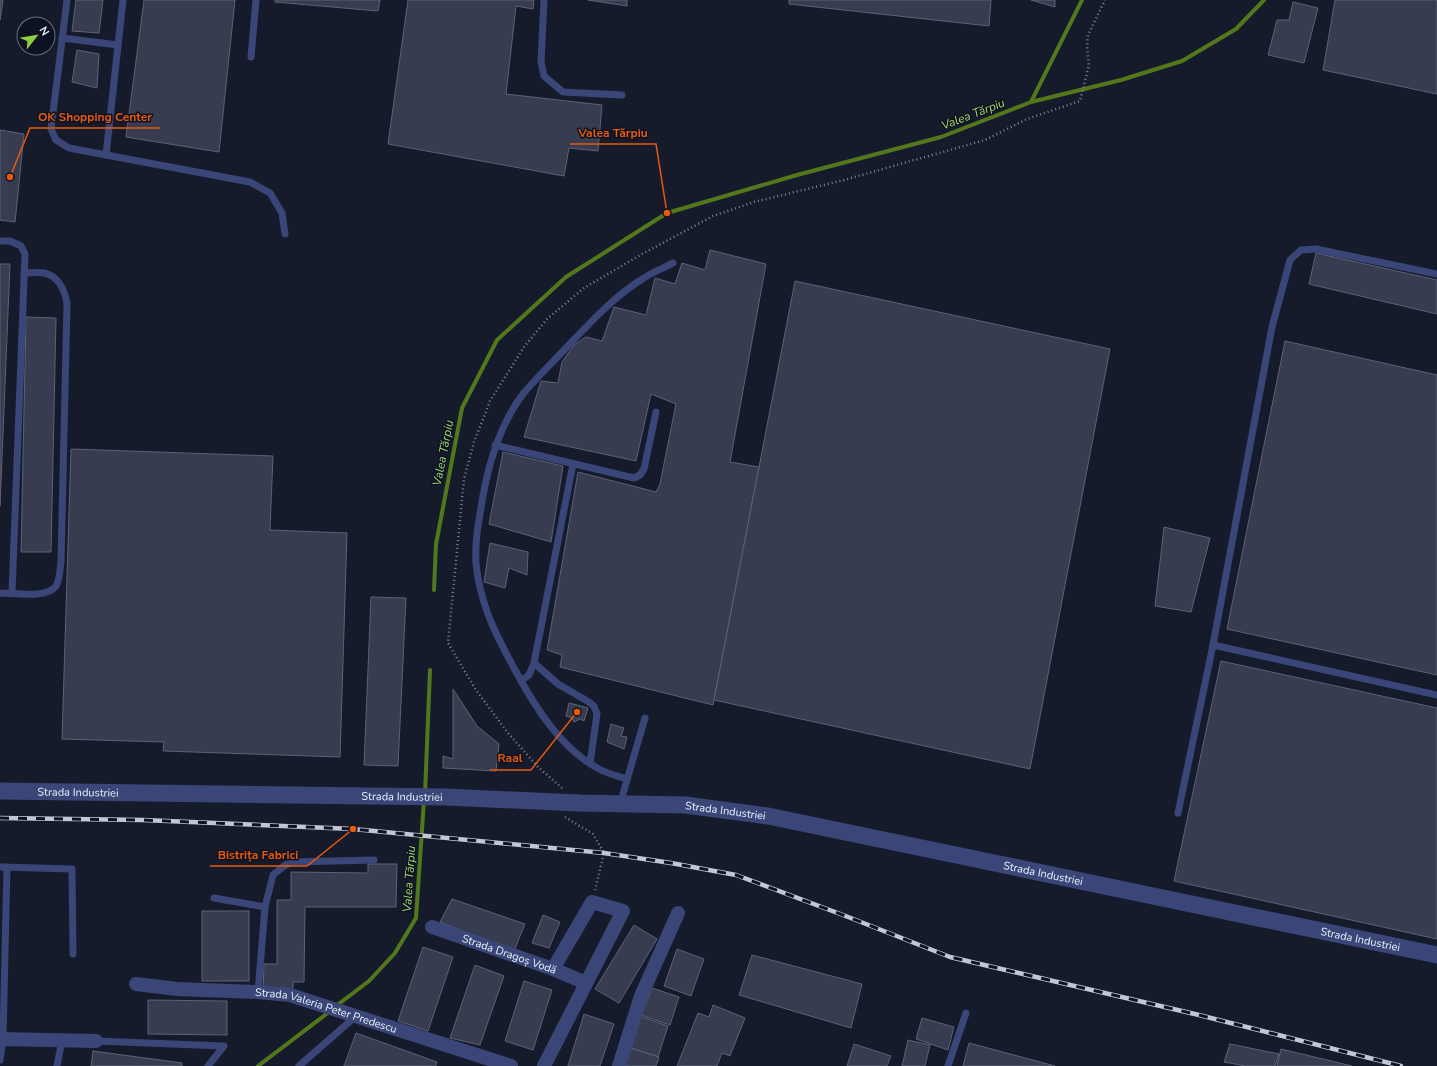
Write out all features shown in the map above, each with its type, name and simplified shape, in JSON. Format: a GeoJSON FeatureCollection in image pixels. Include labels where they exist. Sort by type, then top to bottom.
{"type":"FeatureCollection","features":[{"type":"Feature","properties":{"kind":"street","name":"Strada Industriei"},"geometry":{"type":"LineString","coordinates":[[0,791],[410,796],[579,803],[685,805],[768,816],[1437,955]]}},
{"type":"Feature","properties":{"kind":"street"},"geometry":{"type":"LineString","coordinates":[[544,1066],[623,911],[592,902],[553,969]]}},
{"type":"Feature","properties":{"kind":"street"},"geometry":{"type":"LineString","coordinates":[[619,1066],[640,996],[678,913]]}},
{"type":"Feature","properties":{"kind":"street","name":"Strada Dragoș Vodă"},"geometry":{"type":"LineString","coordinates":[[432,926],[553,969],[586,983]]}},
{"type":"Feature","properties":{"kind":"street","name":"Strada Valeria Peter Predescu"},"geometry":{"type":"LineString","coordinates":[[136,984],[177,989],[258,992],[290,996],[511,1066]]}},
{"type":"Feature","properties":{"kind":"street"},"geometry":{"type":"LineString","coordinates":[[2,1039],[96,1041]]}},
{"type":"Feature","properties":{"kind":"lane"},"geometry":{"type":"LineString","coordinates":[[67,0],[51,129],[56,140],[69,148],[250,182],[270,193],[282,213],[285,234]]}},
{"type":"Feature","properties":{"kind":"lane"},"geometry":{"type":"LineString","coordinates":[[106,155],[123,0]]}},
{"type":"Feature","properties":{"kind":"lane"},"geometry":{"type":"LineString","coordinates":[[251,57],[256,0]]}},
{"type":"Feature","properties":{"kind":"lane"},"geometry":{"type":"LineString","coordinates":[[544,0],[541,62],[544,76],[563,92],[622,95]]}},
{"type":"Feature","properties":{"kind":"lane"},"geometry":{"type":"LineString","coordinates":[[62,38],[118,45]]}},
{"type":"Feature","properties":{"kind":"lane"},"geometry":{"type":"LineString","coordinates":[[0,241],[10,242],[21,246],[25,254],[12,593]]}},
{"type":"Feature","properties":{"kind":"lane"},"geometry":{"type":"LineString","coordinates":[[1178,812],[1213,645],[1272,327],[1290,260],[1301,250],[1316,249],[1437,274]]}},
{"type":"Feature","properties":{"kind":"lane"},"geometry":{"type":"LineString","coordinates":[[627,779],[600,770],[571,748],[545,721],[529,697],[491,624],[482,594],[476,563],[476,538],[488,466],[495,445],[508,418],[523,394],[589,323],[621,294],[644,278],[673,263]]}},
{"type":"Feature","properties":{"kind":"lane"},"geometry":{"type":"LineString","coordinates":[[0,593],[41,594],[49,592],[56,586],[61,561],[67,304],[61,285],[52,277],[44,273],[24,273]]}},
{"type":"Feature","properties":{"kind":"lane"},"geometry":{"type":"LineString","coordinates":[[495,445],[634,478],[640,475],[644,469],[656,412]]}},
{"type":"Feature","properties":{"kind":"lane"},"geometry":{"type":"LineString","coordinates":[[521,681],[529,675],[534,663],[573,464]]}},
{"type":"Feature","properties":{"kind":"lane"},"geometry":{"type":"LineString","coordinates":[[1213,645],[1437,695]]}},
{"type":"Feature","properties":{"kind":"lane"},"geometry":{"type":"LineString","coordinates":[[534,663],[558,684],[594,706],[597,714],[590,763]]}},
{"type":"Feature","properties":{"kind":"lane"},"geometry":{"type":"LineString","coordinates":[[620,804],[645,718]]}},
{"type":"Feature","properties":{"kind":"lane"},"geometry":{"type":"LineString","coordinates":[[258,992],[265,907],[272,875],[292,862],[374,860]]}},
{"type":"Feature","properties":{"kind":"lane"},"geometry":{"type":"LineString","coordinates":[[0,1060],[2,1039],[4,867],[72,869],[73,954]]}},
{"type":"Feature","properties":{"kind":"lane"},"geometry":{"type":"LineString","coordinates":[[214,898],[265,907]]}},
{"type":"Feature","properties":{"kind":"lane"},"geometry":{"type":"LineString","coordinates":[[948,1066],[966,1013]]}},
{"type":"Feature","properties":{"kind":"lane"},"geometry":{"type":"LineString","coordinates":[[299,1066],[356,1016]]}},
{"type":"Feature","properties":{"kind":"lane"},"geometry":{"type":"LineString","coordinates":[[57,1066],[62,1040]]}},
{"type":"Feature","properties":{"kind":"lane"},"geometry":{"type":"LineString","coordinates":[[96,1041],[224,1046],[208,1066]]}},
{"type":"Feature","properties":{"kind":"path"},"geometry":{"type":"LineString","coordinates":[[579,803],[538,767],[508,733],[476,690],[448,643],[464,479],[474,442],[490,401],[524,347],[547,319],[584,288],[642,254],[713,216],[754,202],[844,180],[985,140],[1027,119],[1080,101],[1089,65],[1087,47],[1088,35],[1105,0]]}},
{"type":"Feature","properties":{"kind":"path"},"geometry":{"type":"LineString","coordinates":[[543,801],[593,834],[604,853],[592,902]]}},
{"type":"Feature","properties":{"kind":"building"},"geometry":{"type":"Polygon","coordinates":[[[0,0],[3,0],[0,20],[0,0]]]}},
{"type":"Feature","properties":{"kind":"building"},"geometry":{"type":"Polygon","coordinates":[[[76,0],[103,0],[99,33],[72,31],[76,0]]]}},
{"type":"Feature","properties":{"kind":"building"},"geometry":{"type":"Polygon","coordinates":[[[144,0],[235,0],[219,152],[126,137],[144,0]]]}},
{"type":"Feature","properties":{"kind":"building"},"geometry":{"type":"Polygon","coordinates":[[[275,0],[380,0],[378,11],[275,2],[275,0]]]}},
{"type":"Feature","properties":{"kind":"building"},"geometry":{"type":"Polygon","coordinates":[[[408,0],[534,0],[533,9],[516,6],[506,94],[602,105],[598,151],[569,148],[564,176],[388,144],[408,0]]]}},
{"type":"Feature","properties":{"kind":"building"},"geometry":{"type":"Polygon","coordinates":[[[588,0],[627,0],[627,6],[588,0]]]}},
{"type":"Feature","properties":{"kind":"building"},"geometry":{"type":"Polygon","coordinates":[[[789,0],[991,0],[989,26],[789,4],[789,0]]]}},
{"type":"Feature","properties":{"kind":"building"},"geometry":{"type":"Polygon","coordinates":[[[1031,0],[1055,0],[1055,7],[1031,0]]]}},
{"type":"Feature","properties":{"kind":"building"},"geometry":{"type":"Polygon","coordinates":[[[1335,0],[1437,0],[1437,94],[1323,70],[1335,0]]]}},
{"type":"Feature","properties":{"kind":"building"},"geometry":{"type":"Polygon","coordinates":[[[1293,2],[1318,8],[1304,63],[1268,55],[1277,20],[1289,20],[1293,2]]]}},
{"type":"Feature","properties":{"kind":"building"},"geometry":{"type":"Polygon","coordinates":[[[77,50],[99,54],[97,88],[72,82],[77,50]]]}},
{"type":"Feature","properties":{"kind":"building"},"geometry":{"type":"Polygon","coordinates":[[[0,130],[24,134],[15,222],[0,220],[0,130]]]}},
{"type":"Feature","properties":{"kind":"building"},"geometry":{"type":"Polygon","coordinates":[[[710,250],[766,264],[730,462],[759,467],[713,705],[560,667],[562,655],[547,650],[578,472],[656,492],[660,484],[676,404],[651,394],[636,461],[524,437],[541,381],[558,383],[562,362],[574,345],[586,337],[602,341],[614,307],[646,315],[655,278],[675,284],[682,263],[705,270],[710,250]]]}},
{"type":"Feature","properties":{"kind":"building"},"geometry":{"type":"Polygon","coordinates":[[[1316,253],[1437,280],[1437,314],[1309,284],[1316,253]]]}},
{"type":"Feature","properties":{"kind":"building"},"geometry":{"type":"Polygon","coordinates":[[[0,264],[10,264],[0,506],[0,264]]]}},
{"type":"Feature","properties":{"kind":"building"},"geometry":{"type":"Polygon","coordinates":[[[795,281],[1110,349],[1030,769],[714,700],[795,281]]]}},
{"type":"Feature","properties":{"kind":"building"},"geometry":{"type":"Polygon","coordinates":[[[26,317],[56,318],[51,552],[21,552],[26,317]]]}},
{"type":"Feature","properties":{"kind":"building"},"geometry":{"type":"Polygon","coordinates":[[[1285,341],[1437,375],[1437,675],[1227,629],[1285,341]]]}},
{"type":"Feature","properties":{"kind":"building"},"geometry":{"type":"Polygon","coordinates":[[[71,449],[273,456],[270,530],[347,533],[340,757],[163,751],[164,742],[62,739],[71,449]]]}},
{"type":"Feature","properties":{"kind":"building"},"geometry":{"type":"Polygon","coordinates":[[[503,452],[563,466],[551,542],[489,524],[503,452]]]}},
{"type":"Feature","properties":{"kind":"building"},"geometry":{"type":"Polygon","coordinates":[[[1164,527],[1210,538],[1191,612],[1155,606],[1164,527]]]}},
{"type":"Feature","properties":{"kind":"building"},"geometry":{"type":"Polygon","coordinates":[[[490,543],[528,552],[527,575],[509,568],[505,588],[484,582],[490,543]]]}},
{"type":"Feature","properties":{"kind":"building"},"geometry":{"type":"Polygon","coordinates":[[[371,597],[406,598],[398,766],[364,765],[371,597]]]}},
{"type":"Feature","properties":{"kind":"building"},"geometry":{"type":"Polygon","coordinates":[[[1221,661],[1437,708],[1437,939],[1174,881],[1221,661]]]}},
{"type":"Feature","properties":{"kind":"building"},"geometry":{"type":"Polygon","coordinates":[[[453,689],[477,726],[499,744],[496,771],[443,768],[443,756],[453,759],[453,689]]]}},
{"type":"Feature","properties":{"kind":"building"},"geometry":{"type":"Polygon","coordinates":[[[569,703],[588,708],[584,721],[580,719],[574,722],[572,718],[566,716],[569,703]]]}},
{"type":"Feature","properties":{"kind":"building"},"geometry":{"type":"Polygon","coordinates":[[[611,724],[624,728],[621,736],[627,737],[624,749],[607,742],[611,724]]]}},
{"type":"Feature","properties":{"kind":"building"},"geometry":{"type":"Polygon","coordinates":[[[368,864],[397,864],[396,907],[305,907],[304,982],[293,982],[293,992],[263,991],[264,964],[277,964],[277,900],[291,900],[291,872],[368,873],[368,864]]]}},
{"type":"Feature","properties":{"kind":"building"},"geometry":{"type":"Polygon","coordinates":[[[452,899],[525,924],[514,951],[440,922],[452,899]]]}},
{"type":"Feature","properties":{"kind":"building"},"geometry":{"type":"Polygon","coordinates":[[[202,911],[249,911],[249,981],[202,981],[202,911]]]}},
{"type":"Feature","properties":{"kind":"building"},"geometry":{"type":"Polygon","coordinates":[[[543,915],[560,922],[549,948],[532,943],[543,915]]]}},
{"type":"Feature","properties":{"kind":"building"},"geometry":{"type":"Polygon","coordinates":[[[634,925],[657,939],[619,1003],[595,989],[634,925]]]}},
{"type":"Feature","properties":{"kind":"building"},"geometry":{"type":"Polygon","coordinates":[[[423,947],[453,957],[428,1031],[398,1021],[423,947]]]}},
{"type":"Feature","properties":{"kind":"building"},"geometry":{"type":"Polygon","coordinates":[[[677,949],[704,959],[691,996],[664,986],[677,949]]]}},
{"type":"Feature","properties":{"kind":"building"},"geometry":{"type":"Polygon","coordinates":[[[752,955],[862,984],[851,1028],[739,995],[752,955]]]}},
{"type":"Feature","properties":{"kind":"building"},"geometry":{"type":"Polygon","coordinates":[[[475,965],[504,976],[480,1045],[450,1038],[475,965]]]}},
{"type":"Feature","properties":{"kind":"building"},"geometry":{"type":"Polygon","coordinates":[[[524,981],[552,990],[533,1050],[505,1041],[524,981]]]}},
{"type":"Feature","properties":{"kind":"building"},"geometry":{"type":"Polygon","coordinates":[[[652,988],[679,997],[670,1025],[641,1015],[652,988]]]}},
{"type":"Feature","properties":{"kind":"building"},"geometry":{"type":"Polygon","coordinates":[[[148,1000],[227,1001],[227,1035],[148,1034],[148,1000]]]}},
{"type":"Feature","properties":{"kind":"building"},"geometry":{"type":"Polygon","coordinates":[[[713,1005],[745,1018],[730,1056],[722,1053],[717,1066],[677,1066],[698,1013],[709,1017],[713,1005]]]}},
{"type":"Feature","properties":{"kind":"building"},"geometry":{"type":"Polygon","coordinates":[[[584,1014],[614,1024],[600,1066],[568,1066],[584,1014]]]}},
{"type":"Feature","properties":{"kind":"building"},"geometry":{"type":"Polygon","coordinates":[[[639,1016],[668,1026],[658,1057],[629,1047],[639,1016]]]}},
{"type":"Feature","properties":{"kind":"building"},"geometry":{"type":"Polygon","coordinates":[[[922,1018],[954,1027],[948,1050],[916,1039],[922,1018]]]}},
{"type":"Feature","properties":{"kind":"building"},"geometry":{"type":"Polygon","coordinates":[[[356,1033],[437,1062],[436,1066],[344,1066],[356,1033]]]}},
{"type":"Feature","properties":{"kind":"building"},"geometry":{"type":"Polygon","coordinates":[[[908,1040],[930,1045],[925,1066],[902,1066],[908,1040]]]}},
{"type":"Feature","properties":{"kind":"building"},"geometry":{"type":"Polygon","coordinates":[[[969,1043],[1055,1066],[963,1066],[969,1043]]]}},
{"type":"Feature","properties":{"kind":"building"},"geometry":{"type":"Polygon","coordinates":[[[854,1044],[891,1056],[887,1066],[847,1066],[854,1044]]]}},
{"type":"Feature","properties":{"kind":"building"},"geometry":{"type":"Polygon","coordinates":[[[1230,1044],[1279,1054],[1275,1066],[1246,1066],[1224,1062],[1230,1044]]]}},
{"type":"Feature","properties":{"kind":"building"},"geometry":{"type":"Polygon","coordinates":[[[630,1048],[659,1057],[656,1066],[625,1066],[630,1048]]]}},
{"type":"Feature","properties":{"kind":"building"},"geometry":{"type":"Polygon","coordinates":[[[1281,1049],[1352,1066],[1277,1066],[1281,1049]]]}},
{"type":"Feature","properties":{"kind":"building"},"geometry":{"type":"Polygon","coordinates":[[[93,1051],[182,1063],[182,1066],[91,1066],[93,1051]]]}},
{"type":"Feature","properties":{"kind":"waterway","name":"Valea Tărpiu"},"geometry":{"type":"LineString","coordinates":[[434,590],[436,544],[462,408],[497,340],[566,277],[667,213],[797,175],[941,137],[1031,102],[1082,0]]}},
{"type":"Feature","properties":{"kind":"waterway"},"geometry":{"type":"LineString","coordinates":[[1031,102],[1121,80],[1182,61],[1236,29],[1264,0]]}},
{"type":"Feature","properties":{"kind":"waterway","name":"Valea Tărpiu"},"geometry":{"type":"LineString","coordinates":[[425,794],[430,670]]}},
{"type":"Feature","properties":{"kind":"waterway","name":"Valea Tărpiu"},"geometry":{"type":"LineString","coordinates":[[336,1006],[369,981],[395,953],[416,918],[424,800]]}},
{"type":"Feature","properties":{"kind":"waterway","name":"Valea Tărpiu"},"geometry":{"type":"LineString","coordinates":[[258,1066],[329,1012]]}},
{"type":"Feature","properties":{"kind":"railway"},"geometry":{"type":"LineString","coordinates":[[0,818],[143,820],[353,829],[604,853],[671,863],[736,875],[950,957],[1199,1015],[1401,1066]]}},
{"type":"Feature","properties":{"kind":"place","name":"OK Shopping Center"},"geometry":{"type":"Point","coordinates":[10,177]}},
{"type":"Feature","properties":{"kind":"place","name":"Valea Tărpiu"},"geometry":{"type":"Point","coordinates":[667,213]}},
{"type":"Feature","properties":{"kind":"place","name":"Raal"},"geometry":{"type":"Point","coordinates":[577,712]}},
{"type":"Feature","properties":{"kind":"place","name":"Bistrița Fabrici"},"geometry":{"type":"Point","coordinates":[353,829]}}]}
